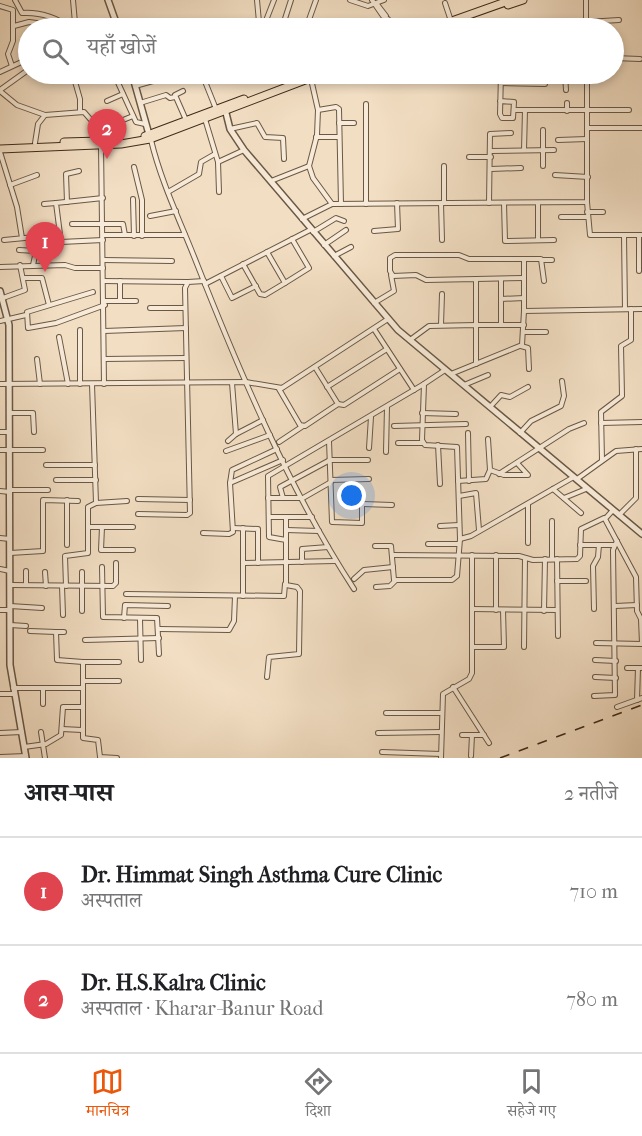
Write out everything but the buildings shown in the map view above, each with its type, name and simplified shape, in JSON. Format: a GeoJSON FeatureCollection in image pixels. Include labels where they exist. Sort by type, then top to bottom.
{"type":"FeatureCollection","features":[{"type":"Feature","properties":{"kind":"highway"},"geometry":{"type":"LineString","coordinates":[[458,18],[494,3],[511,0]]}},
{"type":"Feature","properties":{"kind":"highway"},"geometry":{"type":"LineString","coordinates":[[472,18],[523,0]]}},
{"type":"Feature","properties":{"kind":"highway"},"geometry":{"type":"LineString","coordinates":[[0,149],[34,143],[149,137],[186,120],[286,84]]}},
{"type":"Feature","properties":{"kind":"highway"},"geometry":{"type":"LineString","coordinates":[[0,149],[101,145],[149,137],[204,119],[221,108]]}},
{"type":"Feature","properties":{"kind":"street"},"geometry":{"type":"LineString","coordinates":[[15,0],[22,13],[36,12],[54,18]]}},
{"type":"Feature","properties":{"kind":"street"},"geometry":{"type":"LineString","coordinates":[[73,0],[75,18]]}},
{"type":"Feature","properties":{"kind":"street"},"geometry":{"type":"LineString","coordinates":[[108,0],[114,18]]}},
{"type":"Feature","properties":{"kind":"street"},"geometry":{"type":"LineString","coordinates":[[257,0],[259,18]]}},
{"type":"Feature","properties":{"kind":"street"},"geometry":{"type":"LineString","coordinates":[[267,18],[274,0]]}},
{"type":"Feature","properties":{"kind":"street"},"geometry":{"type":"LineString","coordinates":[[285,18],[291,0]]}},
{"type":"Feature","properties":{"kind":"street"},"geometry":{"type":"LineString","coordinates":[[310,18],[316,0]]}},
{"type":"Feature","properties":{"kind":"street"},"geometry":{"type":"LineString","coordinates":[[350,0],[367,6],[384,0]]}},
{"type":"Feature","properties":{"kind":"street"},"geometry":{"type":"LineString","coordinates":[[586,0],[586,18]]}},
{"type":"Feature","properties":{"kind":"street"},"geometry":{"type":"LineString","coordinates":[[374,3],[387,18]]}},
{"type":"Feature","properties":{"kind":"street"},"geometry":{"type":"LineString","coordinates":[[444,3],[450,18]]}},
{"type":"Feature","properties":{"kind":"street"},"geometry":{"type":"LineString","coordinates":[[0,6],[12,8],[18,5]]}},
{"type":"Feature","properties":{"kind":"street"},"geometry":{"type":"LineString","coordinates":[[12,8],[13,41],[8,54],[12,66]]}},
{"type":"Feature","properties":{"kind":"street"},"geometry":{"type":"LineString","coordinates":[[14,26],[18,25]]}},
{"type":"Feature","properties":{"kind":"street"},"geometry":{"type":"LineString","coordinates":[[624,58],[640,59]]}},
{"type":"Feature","properties":{"kind":"street"},"geometry":{"type":"LineString","coordinates":[[0,72],[18,63]]}},
{"type":"Feature","properties":{"kind":"street"},"geometry":{"type":"LineString","coordinates":[[18,78],[0,91],[17,105],[45,115],[86,112],[92,121],[105,121],[108,126],[133,116]]}},
{"type":"Feature","properties":{"kind":"street"},"geometry":{"type":"LineString","coordinates":[[75,84],[80,99],[80,112]]}},
{"type":"Feature","properties":{"kind":"street"},"geometry":{"type":"LineString","coordinates":[[118,84],[137,124],[145,124]]}},
{"type":"Feature","properties":{"kind":"street"},"geometry":{"type":"LineString","coordinates":[[142,84],[135,86],[149,137],[204,283],[270,435],[328,548],[354,589]]}},
{"type":"Feature","properties":{"kind":"street"},"geometry":{"type":"LineString","coordinates":[[208,84],[230,129],[244,150],[388,320],[410,341],[642,534]]}},
{"type":"Feature","properties":{"kind":"street"},"geometry":{"type":"LineString","coordinates":[[313,84],[318,110],[316,137],[309,166],[314,178],[332,204]]}},
{"type":"Feature","properties":{"kind":"street"},"geometry":{"type":"LineString","coordinates":[[501,84],[501,101],[501,118],[513,118],[514,102],[501,101]]}},
{"type":"Feature","properties":{"kind":"street"},"geometry":{"type":"LineString","coordinates":[[566,84],[566,90]]}},
{"type":"Feature","properties":{"kind":"street"},"geometry":{"type":"LineString","coordinates":[[587,84],[587,202],[590,235],[640,235],[639,271]]}},
{"type":"Feature","properties":{"kind":"street"},"geometry":{"type":"LineString","coordinates":[[175,97],[175,94],[183,91]]}},
{"type":"Feature","properties":{"kind":"street"},"geometry":{"type":"LineString","coordinates":[[107,101],[123,94]]}},
{"type":"Feature","properties":{"kind":"street"},"geometry":{"type":"LineString","coordinates":[[140,104],[166,95],[170,98],[175,97]]}},
{"type":"Feature","properties":{"kind":"street"},"geometry":{"type":"LineString","coordinates":[[175,97],[186,120]]}},
{"type":"Feature","properties":{"kind":"street"},"geometry":{"type":"LineString","coordinates":[[567,103],[567,111]]}},
{"type":"Feature","properties":{"kind":"street"},"geometry":{"type":"LineString","coordinates":[[366,104],[366,204]]}},
{"type":"Feature","properties":{"kind":"street"},"geometry":{"type":"LineString","coordinates":[[318,110],[338,107],[341,204]]}},
{"type":"Feature","properties":{"kind":"street"},"geometry":{"type":"LineString","coordinates":[[514,110],[629,110]]}},
{"type":"Feature","properties":{"kind":"street"},"geometry":{"type":"LineString","coordinates":[[524,150],[525,110]]}},
{"type":"Feature","properties":{"kind":"street"},"geometry":{"type":"LineString","coordinates":[[34,143],[38,124],[45,115]]}},
{"type":"Feature","properties":{"kind":"street"},"geometry":{"type":"LineString","coordinates":[[204,119],[218,162],[219,192]]}},
{"type":"Feature","properties":{"kind":"street"},"geometry":{"type":"LineString","coordinates":[[230,129],[257,123],[264,137],[283,138],[284,159]]}},
{"type":"Feature","properties":{"kind":"street"},"geometry":{"type":"LineString","coordinates":[[339,123],[354,123]]}},
{"type":"Feature","properties":{"kind":"street"},"geometry":{"type":"LineString","coordinates":[[587,128],[642,128]]}},
{"type":"Feature","properties":{"kind":"street"},"geometry":{"type":"LineString","coordinates":[[543,130],[543,166]]}},
{"type":"Feature","properties":{"kind":"street"},"geometry":{"type":"LineString","coordinates":[[489,203],[490,134],[511,133]]}},
{"type":"Feature","properties":{"kind":"street"},"geometry":{"type":"LineString","coordinates":[[316,137],[339,137]]}},
{"type":"Feature","properties":{"kind":"street"},"geometry":{"type":"LineString","coordinates":[[558,140],[587,139]]}},
{"type":"Feature","properties":{"kind":"street"},"geometry":{"type":"LineString","coordinates":[[101,145],[104,384]]}},
{"type":"Feature","properties":{"kind":"street"},"geometry":{"type":"LineString","coordinates":[[0,149],[22,238]]}},
{"type":"Feature","properties":{"kind":"street"},"geometry":{"type":"LineString","coordinates":[[218,162],[244,150]]}},
{"type":"Feature","properties":{"kind":"street"},"geometry":{"type":"LineString","coordinates":[[491,151],[554,150]]}},
{"type":"Feature","properties":{"kind":"street"},"geometry":{"type":"LineString","coordinates":[[168,192],[199,174],[201,162],[215,154]]}},
{"type":"Feature","properties":{"kind":"street"},"geometry":{"type":"LineString","coordinates":[[469,157],[491,157]]}},
{"type":"Feature","properties":{"kind":"street"},"geometry":{"type":"LineString","coordinates":[[270,181],[309,166]]}},
{"type":"Feature","properties":{"kind":"street"},"geometry":{"type":"LineString","coordinates":[[442,240],[444,166]]}},
{"type":"Feature","properties":{"kind":"street"},"geometry":{"type":"LineString","coordinates":[[134,167],[142,200],[142,236]]}},
{"type":"Feature","properties":{"kind":"street"},"geometry":{"type":"LineString","coordinates":[[491,169],[520,168]]}},
{"type":"Feature","properties":{"kind":"street"},"geometry":{"type":"LineString","coordinates":[[67,202],[66,174],[79,171]]}},
{"type":"Feature","properties":{"kind":"street"},"geometry":{"type":"LineString","coordinates":[[10,185],[37,175]]}},
{"type":"Feature","properties":{"kind":"street"},"geometry":{"type":"LineString","coordinates":[[555,175],[588,177]]}},
{"type":"Feature","properties":{"kind":"street"},"geometry":{"type":"LineString","coordinates":[[44,204],[103,198]]}},
{"type":"Feature","properties":{"kind":"street"},"geometry":{"type":"LineString","coordinates":[[133,199],[134,236]]}},
{"type":"Feature","properties":{"kind":"street"},"geometry":{"type":"LineString","coordinates":[[302,219],[332,204],[587,202]]}},
{"type":"Feature","properties":{"kind":"street"},"geometry":{"type":"LineString","coordinates":[[56,203],[61,242]]}},
{"type":"Feature","properties":{"kind":"street"},"geometry":{"type":"LineString","coordinates":[[374,231],[398,230],[397,203]]}},
{"type":"Feature","properties":{"kind":"street"},"geometry":{"type":"LineString","coordinates":[[504,203],[505,241],[554,240]]}},
{"type":"Feature","properties":{"kind":"street"},"geometry":{"type":"LineString","coordinates":[[538,203],[538,240]]}},
{"type":"Feature","properties":{"kind":"street"},"geometry":{"type":"LineString","coordinates":[[150,216],[176,211]]}},
{"type":"Feature","properties":{"kind":"street"},"geometry":{"type":"LineString","coordinates":[[561,217],[603,212]]}},
{"type":"Feature","properties":{"kind":"street"},"geometry":{"type":"LineString","coordinates":[[104,281],[204,283],[336,218],[344,220]]}},
{"type":"Feature","properties":{"kind":"street"},"geometry":{"type":"LineString","coordinates":[[72,224],[123,224],[125,236]]}},
{"type":"Feature","properties":{"kind":"street"},"geometry":{"type":"LineString","coordinates":[[324,245],[346,230]]}},
{"type":"Feature","properties":{"kind":"street"},"geometry":{"type":"LineString","coordinates":[[37,244],[125,236],[185,235]]}},
{"type":"Feature","properties":{"kind":"street"},"geometry":{"type":"LineString","coordinates":[[602,460],[603,410],[622,396],[621,346],[631,340],[624,236]]}},
{"type":"Feature","properties":{"kind":"street"},"geometry":{"type":"LineString","coordinates":[[4,240],[35,237],[37,244],[33,265]]}},
{"type":"Feature","properties":{"kind":"street"},"geometry":{"type":"LineString","coordinates":[[243,264],[264,296],[309,268],[292,238]]}},
{"type":"Feature","properties":{"kind":"street"},"geometry":{"type":"LineString","coordinates":[[334,257],[351,247]]}},
{"type":"Feature","properties":{"kind":"street"},"geometry":{"type":"LineString","coordinates":[[19,250],[36,251]]}},
{"type":"Feature","properties":{"kind":"street"},"geometry":{"type":"LineString","coordinates":[[267,252],[285,283]]}},
{"type":"Feature","properties":{"kind":"street"},"geometry":{"type":"LineString","coordinates":[[373,303],[394,291],[389,261],[395,255],[459,255],[469,259],[552,260]]}},
{"type":"Feature","properties":{"kind":"street"},"geometry":{"type":"LineString","coordinates":[[103,260],[172,261]]}},
{"type":"Feature","properties":{"kind":"street"},"geometry":{"type":"LineString","coordinates":[[521,346],[524,332],[524,260]]}},
{"type":"Feature","properties":{"kind":"street"},"geometry":{"type":"LineString","coordinates":[[543,260],[544,281]]}},
{"type":"Feature","properties":{"kind":"street"},"geometry":{"type":"LineString","coordinates":[[3,298],[24,292],[20,265]]}},
{"type":"Feature","properties":{"kind":"street"},"geometry":{"type":"LineString","coordinates":[[0,267],[33,265],[103,268]]}},
{"type":"Feature","properties":{"kind":"street"},"geometry":{"type":"LineString","coordinates":[[391,275],[416,275],[426,280],[524,278]]}},
{"type":"Feature","properties":{"kind":"street"},"geometry":{"type":"LineString","coordinates":[[221,276],[232,298],[256,286]]}},
{"type":"Feature","properties":{"kind":"street"},"geometry":{"type":"LineString","coordinates":[[23,278],[42,278],[49,305]]}},
{"type":"Feature","properties":{"kind":"street"},"geometry":{"type":"LineString","coordinates":[[476,279],[476,364]]}},
{"type":"Feature","properties":{"kind":"street"},"geometry":{"type":"LineString","coordinates":[[501,279],[501,324]]}},
{"type":"Feature","properties":{"kind":"street"},"geometry":{"type":"LineString","coordinates":[[120,281],[120,301]]}},
{"type":"Feature","properties":{"kind":"street"},"geometry":{"type":"LineString","coordinates":[[138,513],[188,515],[190,500],[185,285],[188,282]]}},
{"type":"Feature","properties":{"kind":"street"},"geometry":{"type":"LineString","coordinates":[[0,291],[8,318],[10,625],[14,691],[26,757],[0,757]]}},
{"type":"Feature","properties":{"kind":"street"},"geometry":{"type":"LineString","coordinates":[[0,321],[26,315],[30,310],[93,292]]}},
{"type":"Feature","properties":{"kind":"street"},"geometry":{"type":"LineString","coordinates":[[441,325],[442,294]]}},
{"type":"Feature","properties":{"kind":"street"},"geometry":{"type":"LineString","coordinates":[[501,299],[524,298]]}},
{"type":"Feature","properties":{"kind":"street"},"geometry":{"type":"LineString","coordinates":[[26,315],[28,328],[32,329],[104,303],[136,301]]}},
{"type":"Feature","properties":{"kind":"street"},"geometry":{"type":"LineString","coordinates":[[150,309],[185,308]]}},
{"type":"Feature","properties":{"kind":"street"},"geometry":{"type":"LineString","coordinates":[[524,311],[642,309]]}},
{"type":"Feature","properties":{"kind":"street"},"geometry":{"type":"LineString","coordinates":[[0,384],[246,382],[279,389],[388,320]]}},
{"type":"Feature","properties":{"kind":"street"},"geometry":{"type":"LineString","coordinates":[[410,341],[426,327],[524,324]]}},
{"type":"Feature","properties":{"kind":"street"},"geometry":{"type":"LineString","coordinates":[[104,331],[186,328]]}},
{"type":"Feature","properties":{"kind":"street"},"geometry":{"type":"LineString","coordinates":[[374,329],[414,390]]}},
{"type":"Feature","properties":{"kind":"street"},"geometry":{"type":"LineString","coordinates":[[80,330],[80,384]]}},
{"type":"Feature","properties":{"kind":"street"},"geometry":{"type":"LineString","coordinates":[[524,332],[546,332]]}},
{"type":"Feature","properties":{"kind":"street"},"geometry":{"type":"LineString","coordinates":[[59,337],[68,384]]}},
{"type":"Feature","properties":{"kind":"street"},"geometry":{"type":"LineString","coordinates":[[451,374],[521,346],[528,348],[529,369]]}},
{"type":"Feature","properties":{"kind":"street"},"geometry":{"type":"LineString","coordinates":[[327,387],[387,349]]}},
{"type":"Feature","properties":{"kind":"street"},"geometry":{"type":"LineString","coordinates":[[104,359],[186,358]]}},
{"type":"Feature","properties":{"kind":"street"},"geometry":{"type":"LineString","coordinates":[[37,359],[40,384]]}},
{"type":"Feature","properties":{"kind":"street"},"geometry":{"type":"LineString","coordinates":[[315,367],[338,404]]}},
{"type":"Feature","properties":{"kind":"street"},"geometry":{"type":"LineString","coordinates":[[279,442],[338,404],[344,405],[400,369]]}},
{"type":"Feature","properties":{"kind":"street"},"geometry":{"type":"LineString","coordinates":[[286,540],[270,538],[268,476],[387,407],[446,369]]}},
{"type":"Feature","properties":{"kind":"street"},"geometry":{"type":"LineString","coordinates":[[464,385],[488,375]]}},
{"type":"Feature","properties":{"kind":"street"},"geometry":{"type":"LineString","coordinates":[[520,433],[531,421],[561,406],[564,396],[562,381]]}},
{"type":"Feature","properties":{"kind":"street"},"geometry":{"type":"LineString","coordinates":[[232,382],[236,434]]}},
{"type":"Feature","properties":{"kind":"street"},"geometry":{"type":"LineString","coordinates":[[92,384],[96,503]]}},
{"type":"Feature","properties":{"kind":"street"},"geometry":{"type":"LineString","coordinates":[[423,443],[424,384]]}},
{"type":"Feature","properties":{"kind":"street"},"geometry":{"type":"LineString","coordinates":[[490,407],[501,395],[510,397],[528,387]]}},
{"type":"Feature","properties":{"kind":"street"},"geometry":{"type":"LineString","coordinates":[[279,389],[303,426]]}},
{"type":"Feature","properties":{"kind":"street"},"geometry":{"type":"LineString","coordinates":[[386,452],[387,407]]}},
{"type":"Feature","properties":{"kind":"street"},"geometry":{"type":"LineString","coordinates":[[9,413],[33,413],[34,432]]}},
{"type":"Feature","properties":{"kind":"street"},"geometry":{"type":"LineString","coordinates":[[422,413],[456,414]]}},
{"type":"Feature","properties":{"kind":"street"},"geometry":{"type":"LineString","coordinates":[[369,448],[370,417]]}},
{"type":"Feature","properties":{"kind":"street"},"geometry":{"type":"LineString","coordinates":[[228,441],[236,434],[263,420]]}},
{"type":"Feature","properties":{"kind":"street"},"geometry":{"type":"LineString","coordinates":[[601,423],[642,422]]}},
{"type":"Feature","properties":{"kind":"street"},"geometry":{"type":"LineString","coordinates":[[499,474],[569,429],[584,423]]}},
{"type":"Feature","properties":{"kind":"street"},"geometry":{"type":"LineString","coordinates":[[394,426],[466,424]]}},
{"type":"Feature","properties":{"kind":"street"},"geometry":{"type":"LineString","coordinates":[[0,432],[9,432]]}},
{"type":"Feature","properties":{"kind":"street"},"geometry":{"type":"LineString","coordinates":[[468,433],[469,481]]}},
{"type":"Feature","properties":{"kind":"street"},"geometry":{"type":"LineString","coordinates":[[226,451],[270,435]]}},
{"type":"Feature","properties":{"kind":"street"},"geometry":{"type":"LineString","coordinates":[[458,481],[486,479],[490,470],[488,439]]}},
{"type":"Feature","properties":{"kind":"street"},"geometry":{"type":"LineString","coordinates":[[329,441],[333,524],[362,524],[362,494]]}},
{"type":"Feature","properties":{"kind":"street"},"geometry":{"type":"LineString","coordinates":[[394,581],[454,579],[457,576],[459,554],[457,447],[398,443]]}},
{"type":"Feature","properties":{"kind":"street"},"geometry":{"type":"LineString","coordinates":[[438,446],[440,484]]}},
{"type":"Feature","properties":{"kind":"street"},"geometry":{"type":"LineString","coordinates":[[203,533],[229,534],[233,528],[230,483],[232,470],[277,449]]}},
{"type":"Feature","properties":{"kind":"street"},"geometry":{"type":"LineString","coordinates":[[619,515],[636,498],[636,449]]}},
{"type":"Feature","properties":{"kind":"street"},"geometry":{"type":"LineString","coordinates":[[428,544],[459,541],[574,479],[616,451],[642,449]]}},
{"type":"Feature","properties":{"kind":"street"},"geometry":{"type":"LineString","coordinates":[[0,450],[43,450]]}},
{"type":"Feature","properties":{"kind":"street"},"geometry":{"type":"LineString","coordinates":[[283,498],[279,488],[330,460],[368,459]]}},
{"type":"Feature","properties":{"kind":"street"},"geometry":{"type":"LineString","coordinates":[[230,483],[283,460]]}},
{"type":"Feature","properties":{"kind":"street"},"geometry":{"type":"LineString","coordinates":[[490,470],[499,474],[527,475],[517,463]]}},
{"type":"Feature","properties":{"kind":"street"},"geometry":{"type":"LineString","coordinates":[[46,465],[95,465]]}},
{"type":"Feature","properties":{"kind":"street"},"geometry":{"type":"LineString","coordinates":[[268,498],[303,498],[331,481],[369,479]]}},
{"type":"Feature","properties":{"kind":"street"},"geometry":{"type":"LineString","coordinates":[[56,480],[96,480]]}},
{"type":"Feature","properties":{"kind":"street"},"geometry":{"type":"LineString","coordinates":[[553,489],[580,513]]}},
{"type":"Feature","properties":{"kind":"street"},"geometry":{"type":"LineString","coordinates":[[564,498],[586,489]]}},
{"type":"Feature","properties":{"kind":"street"},"geometry":{"type":"LineString","coordinates":[[0,491],[48,490]]}},
{"type":"Feature","properties":{"kind":"street"},"geometry":{"type":"LineString","coordinates":[[459,496],[476,493],[479,531]]}},
{"type":"Feature","properties":{"kind":"street"},"geometry":{"type":"LineString","coordinates":[[138,499],[190,500]]}},
{"type":"Feature","properties":{"kind":"street"},"geometry":{"type":"LineString","coordinates":[[67,500],[67,545]]}},
{"type":"Feature","properties":{"kind":"street"},"geometry":{"type":"LineString","coordinates":[[10,554],[42,553],[41,501],[78,501]]}},
{"type":"Feature","properties":{"kind":"street"},"geometry":{"type":"LineString","coordinates":[[63,615],[65,556],[88,553],[88,505],[128,501]]}},
{"type":"Feature","properties":{"kind":"street"},"geometry":{"type":"LineString","coordinates":[[363,504],[392,505]]}},
{"type":"Feature","properties":{"kind":"street"},"geometry":{"type":"LineString","coordinates":[[528,504],[528,543]]}},
{"type":"Feature","properties":{"kind":"street"},"geometry":{"type":"LineString","coordinates":[[393,555],[459,554],[545,559],[579,558],[581,529],[604,518],[613,510]]}},
{"type":"Feature","properties":{"kind":"street"},"geometry":{"type":"LineString","coordinates":[[269,517],[312,517]]}},
{"type":"Feature","properties":{"kind":"street"},"geometry":{"type":"LineString","coordinates":[[126,594],[284,596],[286,517]]}},
{"type":"Feature","properties":{"kind":"street"},"geometry":{"type":"LineString","coordinates":[[596,643],[642,644],[641,619],[636,605],[636,577],[604,518]]}},
{"type":"Feature","properties":{"kind":"street"},"geometry":{"type":"LineString","coordinates":[[552,521],[557,581],[558,636]]}},
{"type":"Feature","properties":{"kind":"street"},"geometry":{"type":"LineString","coordinates":[[441,526],[459,525]]}},
{"type":"Feature","properties":{"kind":"street"},"geometry":{"type":"LineString","coordinates":[[88,526],[133,527]]}},
{"type":"Feature","properties":{"kind":"street"},"geometry":{"type":"LineString","coordinates":[[102,527],[102,550],[133,550]]}},
{"type":"Feature","properties":{"kind":"street"},"geometry":{"type":"LineString","coordinates":[[233,528],[258,529],[258,563]]}},
{"type":"Feature","properties":{"kind":"street"},"geometry":{"type":"LineString","coordinates":[[243,528],[243,596]]}},
{"type":"Feature","properties":{"kind":"street"},"geometry":{"type":"LineString","coordinates":[[286,530],[319,531]]}},
{"type":"Feature","properties":{"kind":"street"},"geometry":{"type":"LineString","coordinates":[[0,538],[10,539]]}},
{"type":"Feature","properties":{"kind":"street"},"geometry":{"type":"LineString","coordinates":[[580,545],[616,543]]}},
{"type":"Feature","properties":{"kind":"street"},"geometry":{"type":"LineString","coordinates":[[594,696],[614,696],[616,543]]}},
{"type":"Feature","properties":{"kind":"street"},"geometry":{"type":"LineString","coordinates":[[594,609],[593,566],[598,557],[599,545]]}},
{"type":"Feature","properties":{"kind":"street"},"geometry":{"type":"LineString","coordinates":[[375,546],[391,546],[394,581],[390,586],[376,587]]}},
{"type":"Feature","properties":{"kind":"street"},"geometry":{"type":"LineString","coordinates":[[302,562],[302,549],[328,548]]}},
{"type":"Feature","properties":{"kind":"street"},"geometry":{"type":"LineString","coordinates":[[382,752],[441,756],[443,694],[471,676],[472,555]]}},
{"type":"Feature","properties":{"kind":"street"},"geometry":{"type":"LineString","coordinates":[[496,555],[496,610]]}},
{"type":"Feature","properties":{"kind":"street"},"geometry":{"type":"LineString","coordinates":[[524,647],[525,558]]}},
{"type":"Feature","properties":{"kind":"street"},"geometry":{"type":"LineString","coordinates":[[544,611],[545,559]]}},
{"type":"Feature","properties":{"kind":"street"},"geometry":{"type":"LineString","coordinates":[[244,563],[336,561]]}},
{"type":"Feature","properties":{"kind":"street"},"geometry":{"type":"LineString","coordinates":[[10,585],[115,585],[116,563]]}},
{"type":"Feature","properties":{"kind":"street"},"geometry":{"type":"LineString","coordinates":[[102,567],[103,617],[157,618],[159,654]]}},
{"type":"Feature","properties":{"kind":"street"},"geometry":{"type":"LineString","coordinates":[[354,579],[364,570],[393,567]]}},
{"type":"Feature","properties":{"kind":"street"},"geometry":{"type":"LineString","coordinates":[[0,569],[10,571]]}},
{"type":"Feature","properties":{"kind":"street"},"geometry":{"type":"LineString","coordinates":[[26,571],[26,585]]}},
{"type":"Feature","properties":{"kind":"street"},"geometry":{"type":"LineString","coordinates":[[45,572],[46,585]]}},
{"type":"Feature","properties":{"kind":"street"},"geometry":{"type":"LineString","coordinates":[[82,572],[82,611]]}},
{"type":"Feature","properties":{"kind":"street"},"geometry":{"type":"LineString","coordinates":[[557,581],[586,581]]}},
{"type":"Feature","properties":{"kind":"street"},"geometry":{"type":"LineString","coordinates":[[267,677],[269,657],[299,654],[299,589],[285,584]]}},
{"type":"Feature","properties":{"kind":"street"},"geometry":{"type":"LineString","coordinates":[[159,629],[229,630],[234,621],[235,596]]}},
{"type":"Feature","properties":{"kind":"street"},"geometry":{"type":"LineString","coordinates":[[124,618],[124,605],[168,606]]}},
{"type":"Feature","properties":{"kind":"street"},"geometry":{"type":"LineString","coordinates":[[615,606],[636,605]]}},
{"type":"Feature","properties":{"kind":"street"},"geometry":{"type":"LineString","coordinates":[[0,610],[42,608]]}},
{"type":"Feature","properties":{"kind":"street"},"geometry":{"type":"LineString","coordinates":[[472,609],[557,610]]}},
{"type":"Feature","properties":{"kind":"street"},"geometry":{"type":"LineString","coordinates":[[472,647],[504,647],[504,610]]}},
{"type":"Feature","properties":{"kind":"street"},"geometry":{"type":"LineString","coordinates":[[140,619],[141,660]]}},
{"type":"Feature","properties":{"kind":"street"},"geometry":{"type":"LineString","coordinates":[[10,625],[26,626]]}},
{"type":"Feature","properties":{"kind":"street"},"geometry":{"type":"LineString","coordinates":[[30,631],[64,632]]}},
{"type":"Feature","properties":{"kind":"street"},"geometry":{"type":"LineString","coordinates":[[56,632],[57,660],[119,662]]}},
{"type":"Feature","properties":{"kind":"street"},"geometry":{"type":"LineString","coordinates":[[86,640],[159,638]]}},
{"type":"Feature","properties":{"kind":"street"},"geometry":{"type":"LineString","coordinates":[[595,660],[616,661]]}},
{"type":"Feature","properties":{"kind":"street"},"geometry":{"type":"LineString","coordinates":[[83,662],[83,738],[98,740],[99,755],[102,758],[117,758]]}},
{"type":"Feature","properties":{"kind":"street"},"geometry":{"type":"LineString","coordinates":[[617,707],[640,699],[640,668],[627,668]]}},
{"type":"Feature","properties":{"kind":"street"},"geometry":{"type":"LineString","coordinates":[[595,677],[616,678]]}},
{"type":"Feature","properties":{"kind":"street"},"geometry":{"type":"LineString","coordinates":[[83,681],[119,681]]}},
{"type":"Feature","properties":{"kind":"street"},"geometry":{"type":"LineString","coordinates":[[453,687],[489,743]]}},
{"type":"Feature","properties":{"kind":"street"},"geometry":{"type":"LineString","coordinates":[[43,688],[43,704]]}},
{"type":"Feature","properties":{"kind":"street"},"geometry":{"type":"LineString","coordinates":[[0,694],[43,688],[83,688]]}},
{"type":"Feature","properties":{"kind":"street"},"geometry":{"type":"LineString","coordinates":[[24,747],[42,745],[59,737],[62,729],[62,708],[83,707]]}},
{"type":"Feature","properties":{"kind":"street"},"geometry":{"type":"LineString","coordinates":[[386,713],[441,713]]}},
{"type":"Feature","properties":{"kind":"street"},"geometry":{"type":"LineString","coordinates":[[62,729],[82,730]]}},
{"type":"Feature","properties":{"kind":"street"},"geometry":{"type":"LineString","coordinates":[[0,733],[22,732]]}},
{"type":"Feature","properties":{"kind":"street"},"geometry":{"type":"LineString","coordinates":[[40,732],[45,758]]}},
{"type":"Feature","properties":{"kind":"street"},"geometry":{"type":"LineString","coordinates":[[378,733],[441,732]]}},
{"type":"Feature","properties":{"kind":"street"},"geometry":{"type":"LineString","coordinates":[[462,735],[484,735]]}},
{"type":"Feature","properties":{"kind":"street"},"geometry":{"type":"LineString","coordinates":[[471,756],[472,735]]}},
{"type":"Feature","properties":{"kind":"railway"},"geometry":{"type":"LineString","coordinates":[[500,758],[642,705]]}},
{"type":"Feature","properties":{"kind":"place","name":"Dr. H.S.Kalra Clinic"},"geometry":{"type":"Point","coordinates":[107,159]}},
{"type":"Feature","properties":{"kind":"place","name":"Dr. Himmat Singh Asthma Cure Clinic"},"geometry":{"type":"Point","coordinates":[45,272]}}]}
